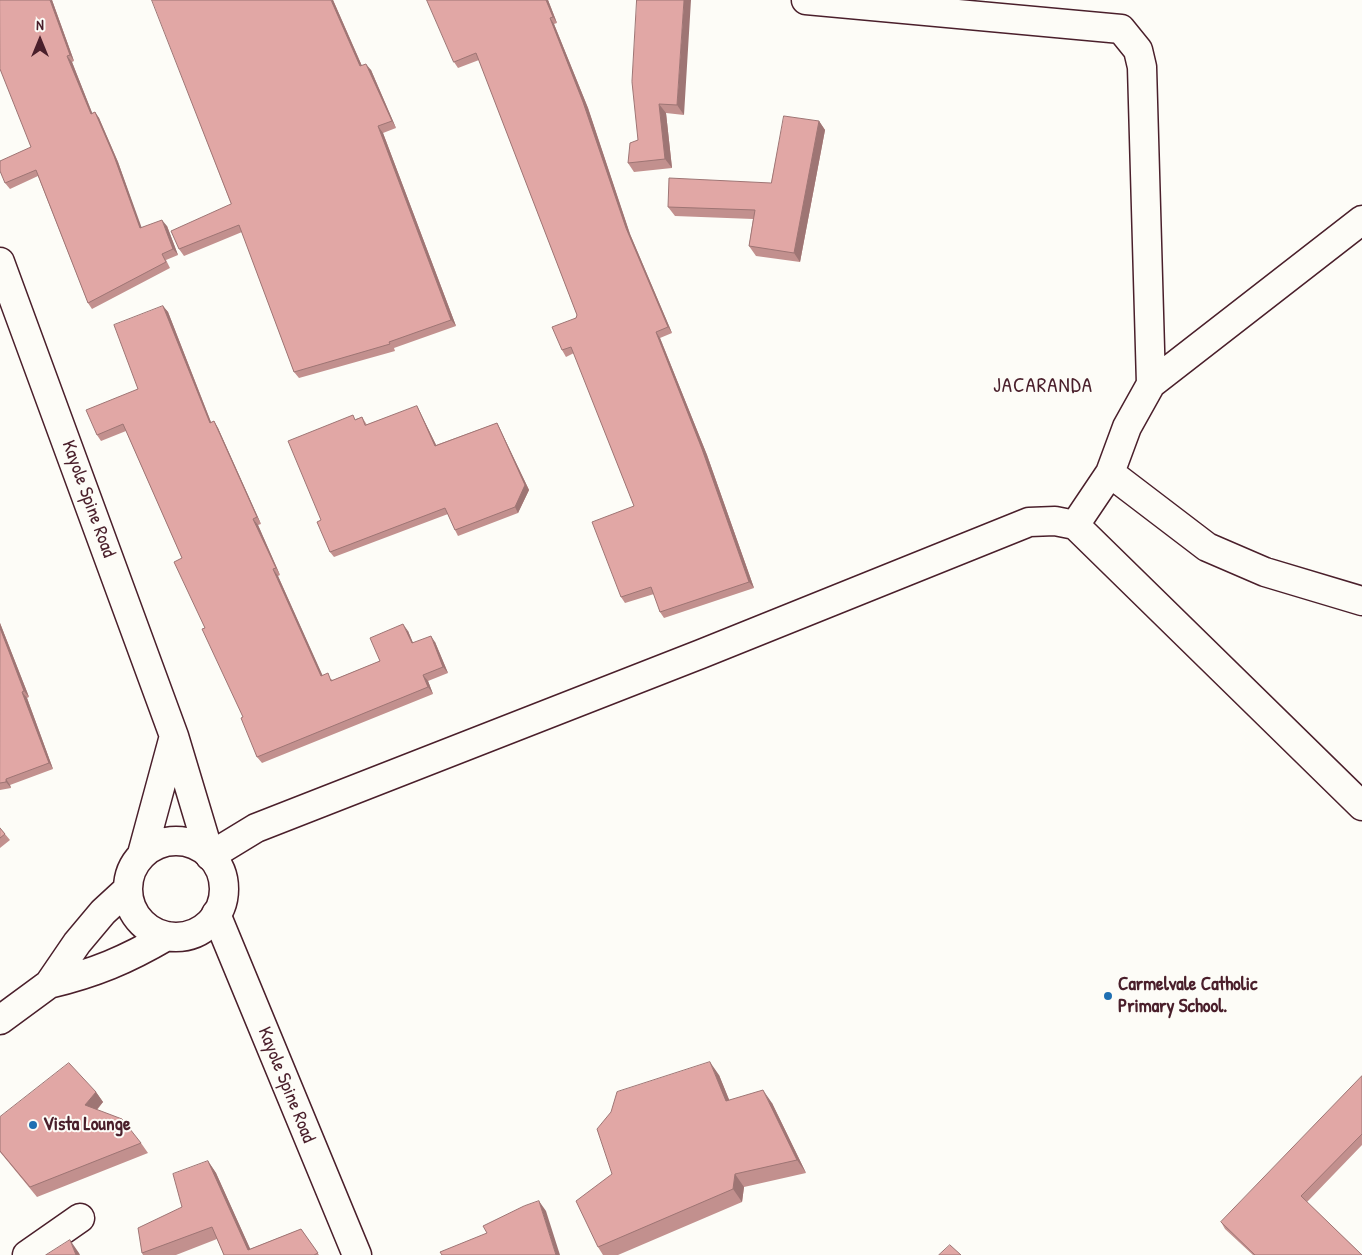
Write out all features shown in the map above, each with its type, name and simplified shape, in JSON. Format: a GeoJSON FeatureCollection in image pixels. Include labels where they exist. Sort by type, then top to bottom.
{"type":"FeatureCollection","features":[{"type":"Feature","properties":{"kind":"street"},"geometry":{"type":"LineString","coordinates":[[806,0],[1121,29],[1138,50],[1142,67],[1151,384]]}},
{"type":"Feature","properties":{"kind":"street"},"geometry":{"type":"LineString","coordinates":[[1075,525],[1110,473],[1127,427],[1151,384],[1362,220]]}},
{"type":"Feature","properties":{"kind":"street","name":"Kayole Spine Road"},"geometry":{"type":"LineString","coordinates":[[0,262],[174,736],[210,856]]}},
{"type":"Feature","properties":{"kind":"street"},"geometry":{"type":"LineString","coordinates":[[1110,473],[1207,546],[1265,572],[1362,601]]}},
{"type":"Feature","properties":{"kind":"street"},"geometry":{"type":"LineString","coordinates":[[210,856],[256,828],[701,654],[1029,522],[1055,521],[1075,525],[1362,806]]}},
{"type":"Feature","properties":{"kind":"street"},"geometry":{"type":"LineString","coordinates":[[142,854],[155,846],[169,841],[184,842],[198,846],[210,856],[219,869],[224,884],[223,900],[216,914],[206,926],[194,933],[181,936],[167,936],[154,932],[143,924],[131,908],[128,889],[131,870],[142,854],[174,736]]}},
{"type":"Feature","properties":{"kind":"street"},"geometry":{"type":"LineString","coordinates":[[0,1020],[49,984],[77,943],[103,912],[128,889]]}},
{"type":"Feature","properties":{"kind":"street","name":"Kayole Spine Road"},"geometry":{"type":"LineString","coordinates":[[216,914],[357,1255]]}},
{"type":"Feature","properties":{"kind":"street"},"geometry":{"type":"LineString","coordinates":[[49,984],[89,974],[130,958],[167,936]]}},
{"type":"Feature","properties":{"kind":"street"},"geometry":{"type":"LineString","coordinates":[[27,1255],[80,1218]]}},
{"type":"Feature","properties":{"kind":"building"},"geometry":{"type":"Polygon","coordinates":[[[0,0],[50,0],[70,55],[67,56],[91,114],[95,112],[114,156],[140,228],[162,220],[173,249],[162,254],[166,262],[88,303],[36,170],[5,183],[0,171],[0,161],[31,147],[0,69],[0,0]]]}},
{"type":"Feature","properties":{"kind":"building"},"geometry":{"type":"Polygon","coordinates":[[[152,0],[331,0],[360,66],[366,64],[392,121],[378,126],[451,320],[389,342],[390,344],[294,372],[239,225],[179,249],[171,231],[231,204],[152,0]]]}},
{"type":"Feature","properties":{"kind":"building"},"geometry":{"type":"Polygon","coordinates":[[[427,0],[546,0],[553,17],[550,18],[583,102],[626,228],[668,327],[656,332],[702,449],[749,582],[660,612],[651,587],[621,597],[592,522],[634,506],[571,347],[562,350],[552,327],[576,318],[577,315],[476,53],[454,62],[427,0]]]}},
{"type":"Feature","properties":{"kind":"building"},"geometry":{"type":"Polygon","coordinates":[[[637,0],[684,0],[677,105],[659,104],[665,159],[628,163],[630,143],[638,140],[632,82],[637,0]]]}},
{"type":"Feature","properties":{"kind":"building"},"geometry":{"type":"Polygon","coordinates":[[[784,116],[819,121],[794,253],[749,246],[755,210],[668,207],[669,178],[771,183],[784,116]]]}},
{"type":"Feature","properties":{"kind":"building"},"geometry":{"type":"Polygon","coordinates":[[[163,306],[210,423],[214,421],[257,517],[253,519],[276,568],[273,569],[321,676],[328,673],[331,681],[380,661],[370,638],[403,624],[412,643],[431,636],[443,667],[423,675],[428,687],[257,757],[241,718],[243,717],[202,629],[205,628],[174,562],[182,558],[123,424],[97,435],[86,410],[138,389],[114,325],[163,306]]]}},
{"type":"Feature","properties":{"kind":"building"},"geometry":{"type":"Polygon","coordinates":[[[417,406],[435,446],[497,423],[525,485],[515,507],[455,530],[445,508],[330,552],[317,522],[321,520],[288,441],[353,415],[355,420],[362,417],[365,425],[417,406]]]}},
{"type":"Feature","properties":{"kind":"building"},"geometry":{"type":"Polygon","coordinates":[[[0,628],[49,763],[0,783],[0,628]]]}},
{"type":"Feature","properties":{"kind":"building"},"geometry":{"type":"Polygon","coordinates":[[[0,828],[5,834],[0,838],[0,828]]]}},
{"type":"Feature","properties":{"kind":"building"},"geometry":{"type":"Polygon","coordinates":[[[710,1062],[726,1101],[763,1090],[797,1160],[735,1174],[733,1189],[598,1247],[576,1201],[612,1174],[597,1129],[611,1112],[617,1092],[710,1062]]]}},
{"type":"Feature","properties":{"kind":"building"},"geometry":{"type":"Polygon","coordinates":[[[69,1063],[96,1092],[85,1105],[122,1119],[141,1143],[30,1187],[0,1151],[0,1117],[69,1063]]]}},
{"type":"Feature","properties":{"kind":"building"},"geometry":{"type":"Polygon","coordinates":[[[1362,1076],[1362,1134],[1301,1196],[1362,1255],[1255,1255],[1221,1222],[1362,1076]]]}},
{"type":"Feature","properties":{"kind":"building"},"geometry":{"type":"Polygon","coordinates":[[[208,1161],[248,1250],[301,1229],[318,1253],[314,1255],[224,1255],[212,1227],[142,1253],[138,1228],[182,1207],[173,1174],[208,1161]]]}},
{"type":"Feature","properties":{"kind":"building"},"geometry":{"type":"Polygon","coordinates":[[[539,1201],[556,1255],[442,1255],[440,1252],[487,1233],[483,1226],[524,1206],[539,1201]]]}},
{"type":"Feature","properties":{"kind":"building"},"geometry":{"type":"Polygon","coordinates":[[[70,1240],[76,1255],[46,1255],[70,1240]]]}},
{"type":"Feature","properties":{"kind":"building"},"geometry":{"type":"Polygon","coordinates":[[[950,1245],[961,1255],[939,1255],[950,1245]]]}},
{"type":"Feature","properties":{"kind":"place","name":"Carmelvale Catholic Primary School."},"geometry":{"type":"Point","coordinates":[1108,996]}},
{"type":"Feature","properties":{"kind":"place","name":"Vista Lounge"},"geometry":{"type":"Point","coordinates":[33,1125]}},
{"type":"Feature","properties":{"kind":"district","name":"JACARANDA"},"geometry":{"type":"Point","coordinates":[1043,386]}}]}
